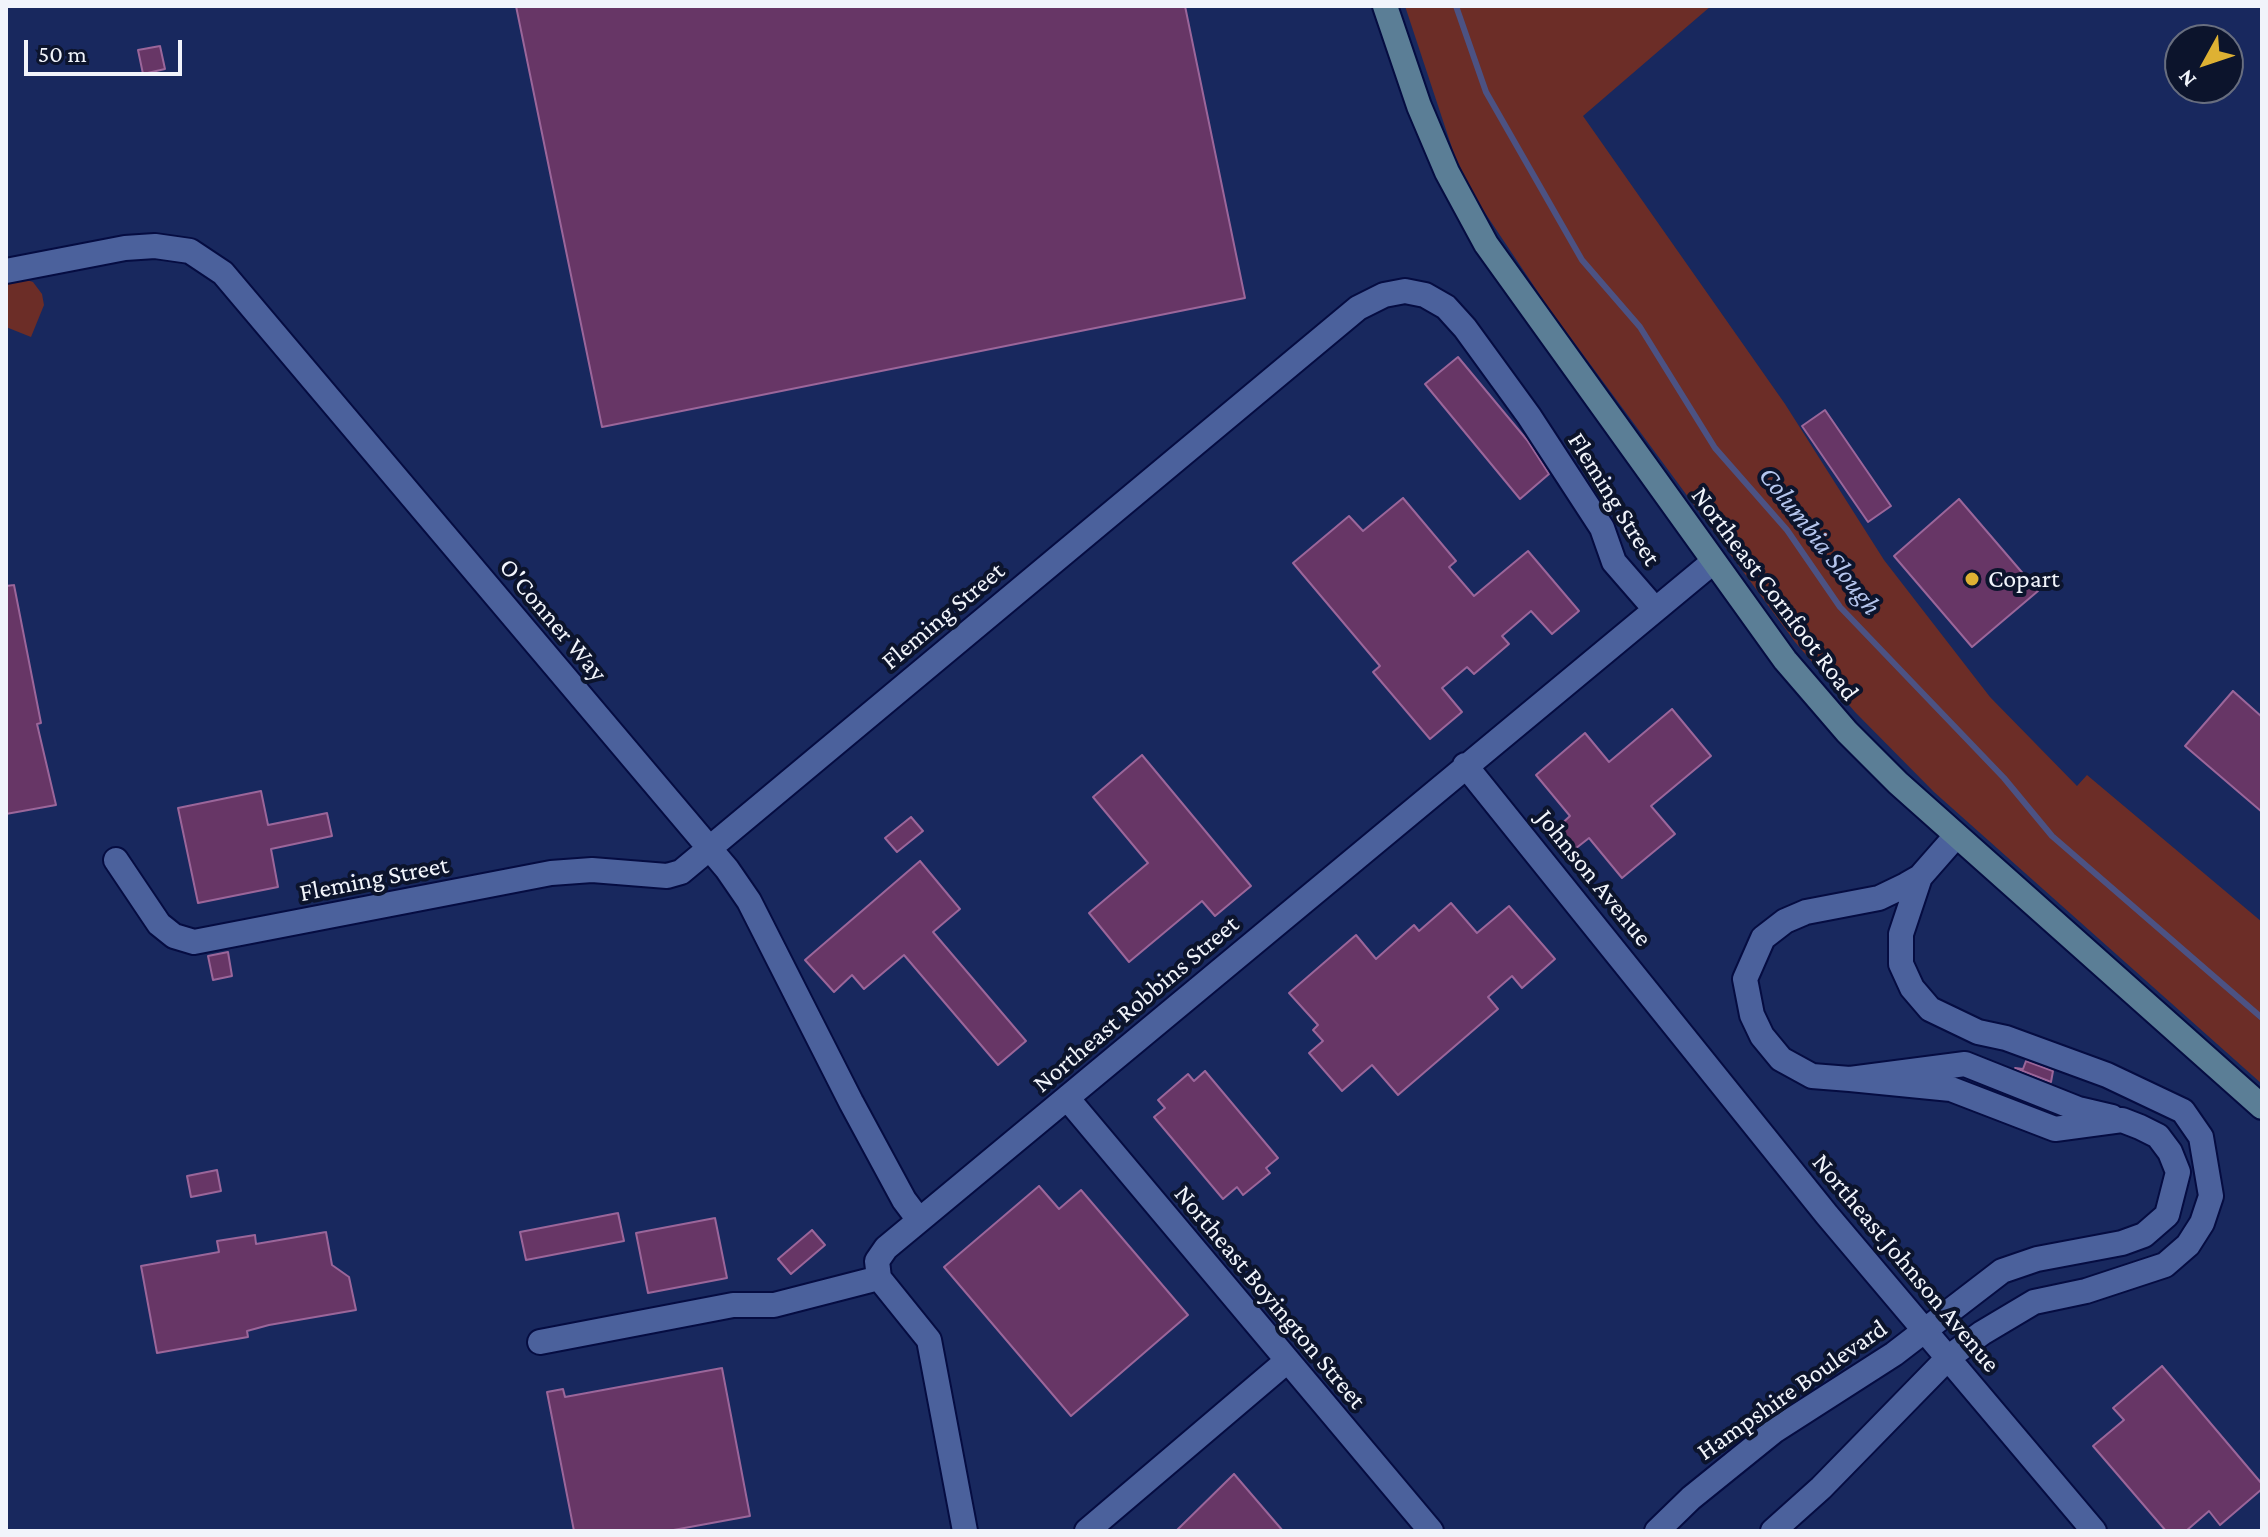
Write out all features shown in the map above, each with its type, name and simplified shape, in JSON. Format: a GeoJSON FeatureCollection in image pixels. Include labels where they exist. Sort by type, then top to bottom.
{"type":"FeatureCollection","features":[{"type":"Feature","properties":{"kind":"street","name":"Northeast Cornfoot Road"},"geometry":{"type":"LineString","coordinates":[[1385,6],[1419,106],[1472,221],[1514,286],[1713,562],[1815,697],[1876,762],[1956,836],[2262,1107]]}},
{"type":"Feature","properties":{"kind":"street","name":"O'Conner Way"},"geometry":{"type":"LineString","coordinates":[[6,271],[155,246],[190,251],[223,273],[711,850],[749,901],[858,1116],[904,1200],[919,1220]]}},
{"type":"Feature","properties":{"kind":"street","name":"Fleming Street"},"geometry":{"type":"LineString","coordinates":[[116,860],[159,924],[174,936],[194,942],[551,873],[592,870],[667,876],[681,872],[1358,308],[1384,295],[1405,291],[1425,295],[1446,307],[1465,328],[1529,416],[1602,528],[1614,562],[1654,608]]}},
{"type":"Feature","properties":{"kind":"street","name":"Northeast Robbins Street"},"geometry":{"type":"LineString","coordinates":[[879,1278],[877,1261],[886,1248],[1713,562]]}},
{"type":"Feature","properties":{"kind":"street","name":"Johnson Avenue"},"geometry":{"type":"LineString","coordinates":[[1465,765],[1678,1028]]}},
{"type":"Feature","properties":{"kind":"street"},"geometry":{"type":"LineString","coordinates":[[1773,1531],[1821,1488],[1949,1357],[1998,1320],[2034,1302],[2086,1291],[2165,1265],[2188,1245],[2202,1223],[2211,1196],[2201,1137],[2183,1111],[2118,1080],[2006,1038],[1978,1032],[1930,1009],[1912,988],[1901,964],[1901,934],[1920,877],[1956,836]]}},
{"type":"Feature","properties":{"kind":"street","name":"Hampshire Boulevard"},"geometry":{"type":"LineString","coordinates":[[1657,1531],[1691,1498],[1774,1431],[1926,1329],[2002,1271],[2037,1259],[2122,1243],[2144,1235],[2167,1215],[2178,1172],[2170,1152],[2158,1136],[2122,1120],[2078,1109],[1965,1064],[1850,1079],[1812,1076],[1781,1059],[1762,1036],[1752,1015],[1745,979],[1751,957],[1763,938],[1785,921],[1806,912],[1879,898],[1920,877]]}},
{"type":"Feature","properties":{"kind":"street","name":"Northeast Johnson Avenue"},"geometry":{"type":"LineString","coordinates":[[1678,1028],[1827,1215],[2094,1531]]}},
{"type":"Feature","properties":{"kind":"street","name":"Northeast Boyington Street"},"geometry":{"type":"LineString","coordinates":[[1067,1098],[1431,1531]]}},
{"type":"Feature","properties":{"kind":"street"},"geometry":{"type":"LineString","coordinates":[[540,1342],[733,1305],[774,1305],[879,1278],[929,1340],[965,1531]]}},
{"type":"Feature","properties":{"kind":"street"},"geometry":{"type":"LineString","coordinates":[[1087,1531],[1287,1361]]}},
{"type":"Feature","properties":{"kind":"shaded area"},"geometry":{"type":"Polygon","coordinates":[[[1405,6],[1711,6],[1583,116],[1785,404],[1884,560],[1990,697],[2077,786],[2087,775],[2262,922],[2262,1084],[1934,792],[1855,712],[1795,642],[1548,307],[1475,198],[1454,154],[1405,6]]]}},
{"type":"Feature","properties":{"kind":"shaded area"},"geometry":{"type":"Polygon","coordinates":[[[21,278],[33,282],[42,294],[44,305],[31,337],[6,327],[6,281],[21,278]]]}},
{"type":"Feature","properties":{"kind":"building"},"geometry":{"type":"Polygon","coordinates":[[[516,6],[1185,6],[1245,298],[602,427],[516,6]]]}},
{"type":"Feature","properties":{"kind":"building"},"geometry":{"type":"Polygon","coordinates":[[[160,46],[165,69],[143,74],[138,50],[160,46]]]}},
{"type":"Feature","properties":{"kind":"building"},"geometry":{"type":"Polygon","coordinates":[[[1458,357],[1527,440],[1549,474],[1520,499],[1425,384],[1458,357]]]}},
{"type":"Feature","properties":{"kind":"building"},"geometry":{"type":"Polygon","coordinates":[[[1825,410],[1891,506],[1868,522],[1802,426],[1825,410]]]}},
{"type":"Feature","properties":{"kind":"building"},"geometry":{"type":"Polygon","coordinates":[[[1403,498],[1456,561],[1449,567],[1474,596],[1528,551],[1579,611],[1552,634],[1531,611],[1502,636],[1509,644],[1474,674],[1467,667],[1442,688],[1462,712],[1430,739],[1373,672],[1380,666],[1293,563],[1349,516],[1363,531],[1403,498]]]}},
{"type":"Feature","properties":{"kind":"building"},"geometry":{"type":"Polygon","coordinates":[[[1959,499],[2038,591],[1972,647],[1894,556],[1959,499]]]}},
{"type":"Feature","properties":{"kind":"building"},"geometry":{"type":"Polygon","coordinates":[[[14,585],[41,723],[37,724],[56,805],[6,814],[6,586],[14,585]]]}},
{"type":"Feature","properties":{"kind":"building"},"geometry":{"type":"Polygon","coordinates":[[[2233,691],[2262,717],[2262,812],[2185,746],[2233,691]]]}},
{"type":"Feature","properties":{"kind":"building"},"geometry":{"type":"Polygon","coordinates":[[[1672,709],[1711,756],[1651,806],[1675,834],[1622,878],[1589,838],[1575,849],[1557,828],[1570,816],[1536,775],[1585,733],[1609,762],[1672,709]]]}},
{"type":"Feature","properties":{"kind":"building"},"geometry":{"type":"Polygon","coordinates":[[[1142,755],[1251,886],[1215,916],[1202,901],[1129,962],[1089,913],[1148,863],[1093,797],[1142,755]]]}},
{"type":"Feature","properties":{"kind":"building"},"geometry":{"type":"Polygon","coordinates":[[[261,791],[268,825],[327,813],[332,836],[271,849],[278,887],[198,903],[178,808],[261,791]]]}},
{"type":"Feature","properties":{"kind":"building"},"geometry":{"type":"Polygon","coordinates":[[[911,817],[923,831],[897,852],[885,838],[911,817]]]}},
{"type":"Feature","properties":{"kind":"building"},"geometry":{"type":"Polygon","coordinates":[[[920,861],[960,909],[933,932],[1026,1041],[998,1065],[904,955],[864,989],[852,975],[834,992],[805,960],[920,861]]]}},
{"type":"Feature","properties":{"kind":"building"},"geometry":{"type":"Polygon","coordinates":[[[1451,903],[1477,933],[1509,906],[1555,959],[1522,988],[1512,976],[1488,997],[1498,1009],[1398,1095],[1372,1065],[1342,1091],[1309,1053],[1323,1041],[1313,1030],[1318,1025],[1289,993],[1356,935],[1376,959],[1414,925],[1419,931],[1451,903]]]}},
{"type":"Feature","properties":{"kind":"building"},"geometry":{"type":"Polygon","coordinates":[[[228,952],[232,976],[213,980],[208,956],[228,952]]]}},
{"type":"Feature","properties":{"kind":"building"},"geometry":{"type":"Polygon","coordinates":[[[2026,1061],[2053,1071],[2051,1082],[2015,1068],[2023,1069],[2026,1061]]]}},
{"type":"Feature","properties":{"kind":"building"},"geometry":{"type":"Polygon","coordinates":[[[1205,1071],[1278,1158],[1266,1168],[1270,1173],[1243,1195],[1237,1187],[1223,1199],[1154,1117],[1165,1108],[1158,1100],[1188,1074],[1194,1081],[1205,1071]]]}},
{"type":"Feature","properties":{"kind":"building"},"geometry":{"type":"Polygon","coordinates":[[[217,1170],[221,1191],[191,1197],[187,1176],[217,1170]]]}},
{"type":"Feature","properties":{"kind":"building"},"geometry":{"type":"Polygon","coordinates":[[[1039,1186],[1059,1209],[1081,1190],[1188,1315],[1071,1416],[944,1267],[1039,1186]]]}},
{"type":"Feature","properties":{"kind":"building"},"geometry":{"type":"Polygon","coordinates":[[[618,1213],[624,1241],[526,1260],[520,1232],[618,1213]]]}},
{"type":"Feature","properties":{"kind":"building"},"geometry":{"type":"Polygon","coordinates":[[[715,1218],[727,1278],[648,1293],[636,1233],[715,1218]]]}},
{"type":"Feature","properties":{"kind":"building"},"geometry":{"type":"Polygon","coordinates":[[[812,1230],[825,1245],[791,1274],[778,1259],[812,1230]]]}},
{"type":"Feature","properties":{"kind":"building"},"geometry":{"type":"Polygon","coordinates":[[[326,1232],[332,1265],[349,1277],[356,1310],[269,1325],[247,1331],[248,1337],[157,1353],[141,1266],[219,1252],[217,1241],[255,1235],[256,1244],[326,1232]]]}},
{"type":"Feature","properties":{"kind":"building"},"geometry":{"type":"Polygon","coordinates":[[[2162,1366],[2262,1484],[2262,1489],[2220,1525],[2209,1511],[2186,1531],[2166,1531],[2093,1446],[2124,1420],[2113,1408],[2162,1366]]]}},
{"type":"Feature","properties":{"kind":"building"},"geometry":{"type":"Polygon","coordinates":[[[722,1368],[750,1516],[668,1531],[574,1531],[547,1392],[563,1389],[565,1397],[722,1368]]]}},
{"type":"Feature","properties":{"kind":"building"},"geometry":{"type":"Polygon","coordinates":[[[1234,1474],[1283,1531],[1176,1531],[1234,1474]]]}},
{"type":"Feature","properties":{"kind":"waterway","name":"Columbia Slough"},"geometry":{"type":"LineString","coordinates":[[1456,6],[1486,92],[1582,260],[1640,327],[1715,448],[1787,530],[1840,607],[2004,778],[2052,836],[2262,1018]]}},
{"type":"Feature","properties":{"kind":"place","name":"Copart"},"geometry":{"type":"Point","coordinates":[1972,579]}}]}
